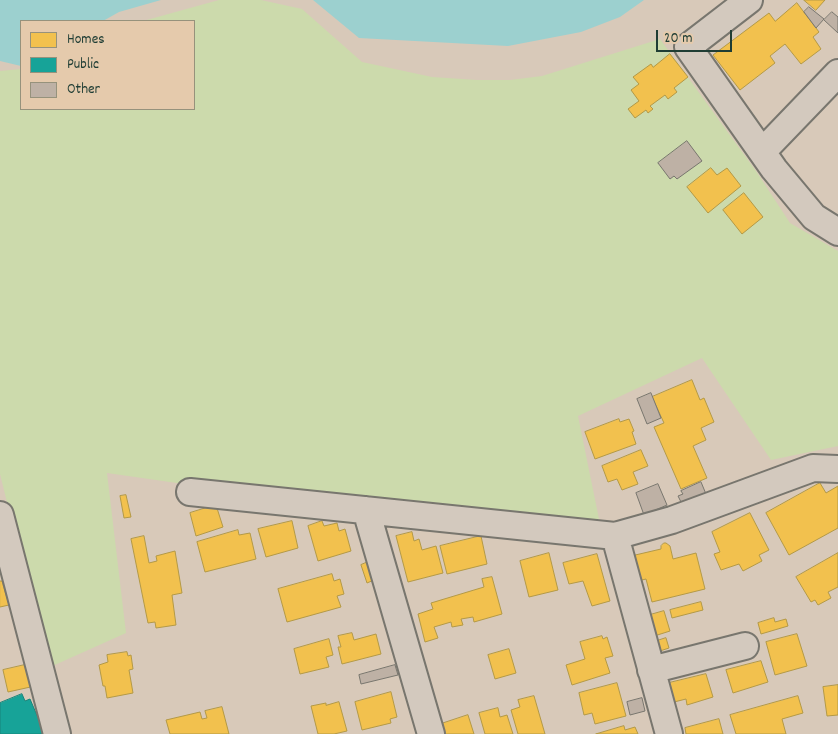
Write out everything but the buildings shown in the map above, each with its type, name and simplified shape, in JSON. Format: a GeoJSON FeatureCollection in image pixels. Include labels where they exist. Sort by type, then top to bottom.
{"type":"FeatureCollection","features":[{"type":"Feature","properties":{"kind":"street"},"geometry":{"type":"LineString","coordinates":[[749,0],[688,47],[774,169],[814,217],[838,232]]}},
{"type":"Feature","properties":{"kind":"street"},"geometry":{"type":"LineString","coordinates":[[762,152],[838,73]]}},
{"type":"Feature","properties":{"kind":"street"},"geometry":{"type":"LineString","coordinates":[[190,492],[615,536],[672,520],[813,468],[838,469]]}},
{"type":"Feature","properties":{"kind":"street"},"geometry":{"type":"LineString","coordinates":[[366,510],[431,734]]}},
{"type":"Feature","properties":{"kind":"street"},"geometry":{"type":"LineString","coordinates":[[0,515],[57,734]]}},
{"type":"Feature","properties":{"kind":"street"},"geometry":{"type":"LineString","coordinates":[[615,536],[669,734]]}},
{"type":"Feature","properties":{"kind":"street"},"geometry":{"type":"LineString","coordinates":[[651,670],[745,646]]}},
{"type":"Feature","properties":{"kind":"green space"},"geometry":{"type":"Polygon","coordinates":[[[219,0],[261,0],[302,9],[362,62],[432,77],[477,80],[510,80],[542,76],[660,39],[756,171],[790,223],[838,251],[838,446],[771,460],[702,358],[578,416],[600,524],[345,494],[191,485],[107,473],[126,633],[48,668],[0,474],[0,71],[20,69],[20,110],[195,110],[195,20],[147,20],[219,0]]]}},
{"type":"Feature","properties":{"kind":"water"},"geometry":{"type":"Polygon","coordinates":[[[0,0],[161,0],[119,12],[105,20],[20,20],[20,66],[0,61],[0,0]]]}},
{"type":"Feature","properties":{"kind":"water"},"geometry":{"type":"Polygon","coordinates":[[[313,0],[644,0],[620,17],[581,32],[508,46],[359,38],[313,0]]]}}]}
